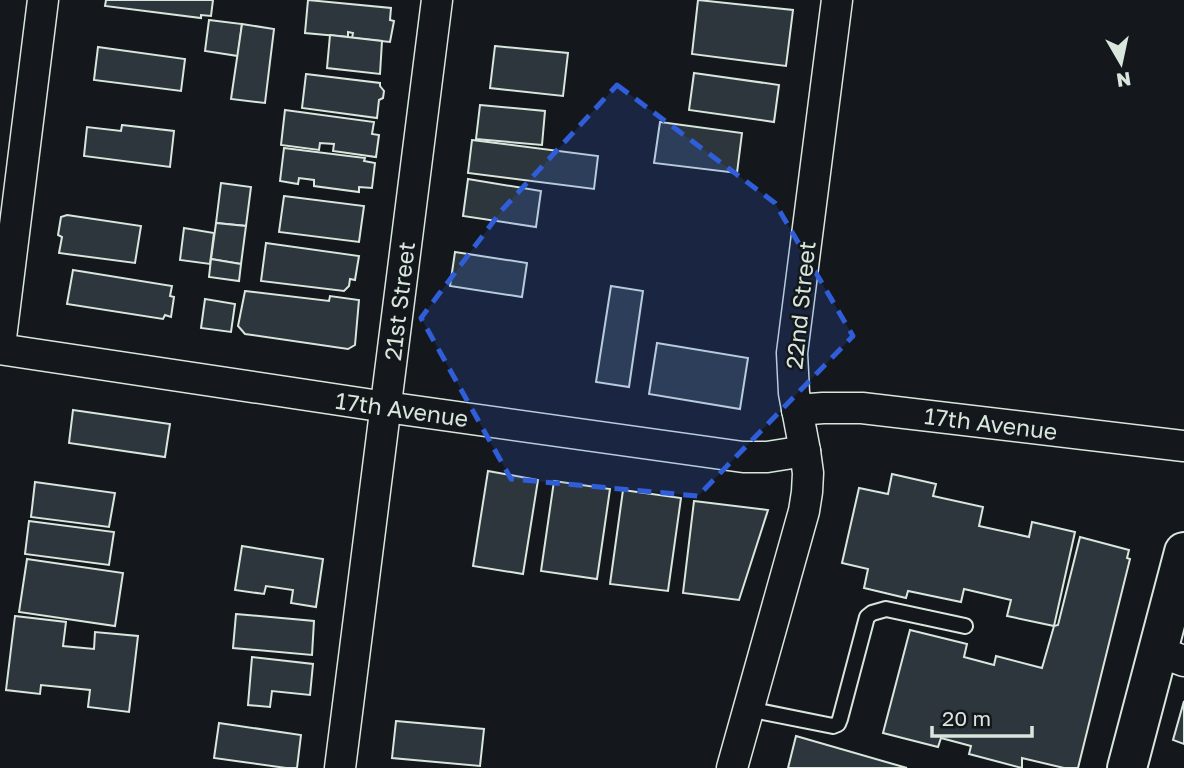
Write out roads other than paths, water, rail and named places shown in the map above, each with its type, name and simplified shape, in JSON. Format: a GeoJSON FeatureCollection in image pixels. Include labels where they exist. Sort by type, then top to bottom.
{"type":"FeatureCollection","features":[{"type":"Feature","properties":{"kind":"main road"},"geometry":{"type":"LineString","coordinates":[[1127,768],[1171,656],[1184,552]]}},
{"type":"Feature","properties":{"kind":"street"},"geometry":{"type":"LineString","coordinates":[[0,348],[43,0]]}},
{"type":"Feature","properties":{"kind":"street","name":"21st Street"},"geometry":{"type":"LineString","coordinates":[[340,768],[437,0]]}},
{"type":"Feature","properties":{"kind":"street","name":"22nd Street"},"geometry":{"type":"LineString","coordinates":[[732,768],[807,492],[808,473],[792,375],[792,353],[837,0]]}},
{"type":"Feature","properties":{"kind":"street","name":"17th Avenue"},"geometry":{"type":"LineString","coordinates":[[0,348],[386,407],[743,457],[767,457],[805,451]]}},
{"type":"Feature","properties":{"kind":"street","name":"17th Avenue"},"geometry":{"type":"LineString","coordinates":[[797,410],[862,408],[1184,446]]}},
{"type":"Feature","properties":{"kind":"lane"},"geometry":{"type":"LineString","coordinates":[[748,709],[833,726],[838,724],[840,719],[867,617],[872,613],[886,609],[965,626]]}}]}
